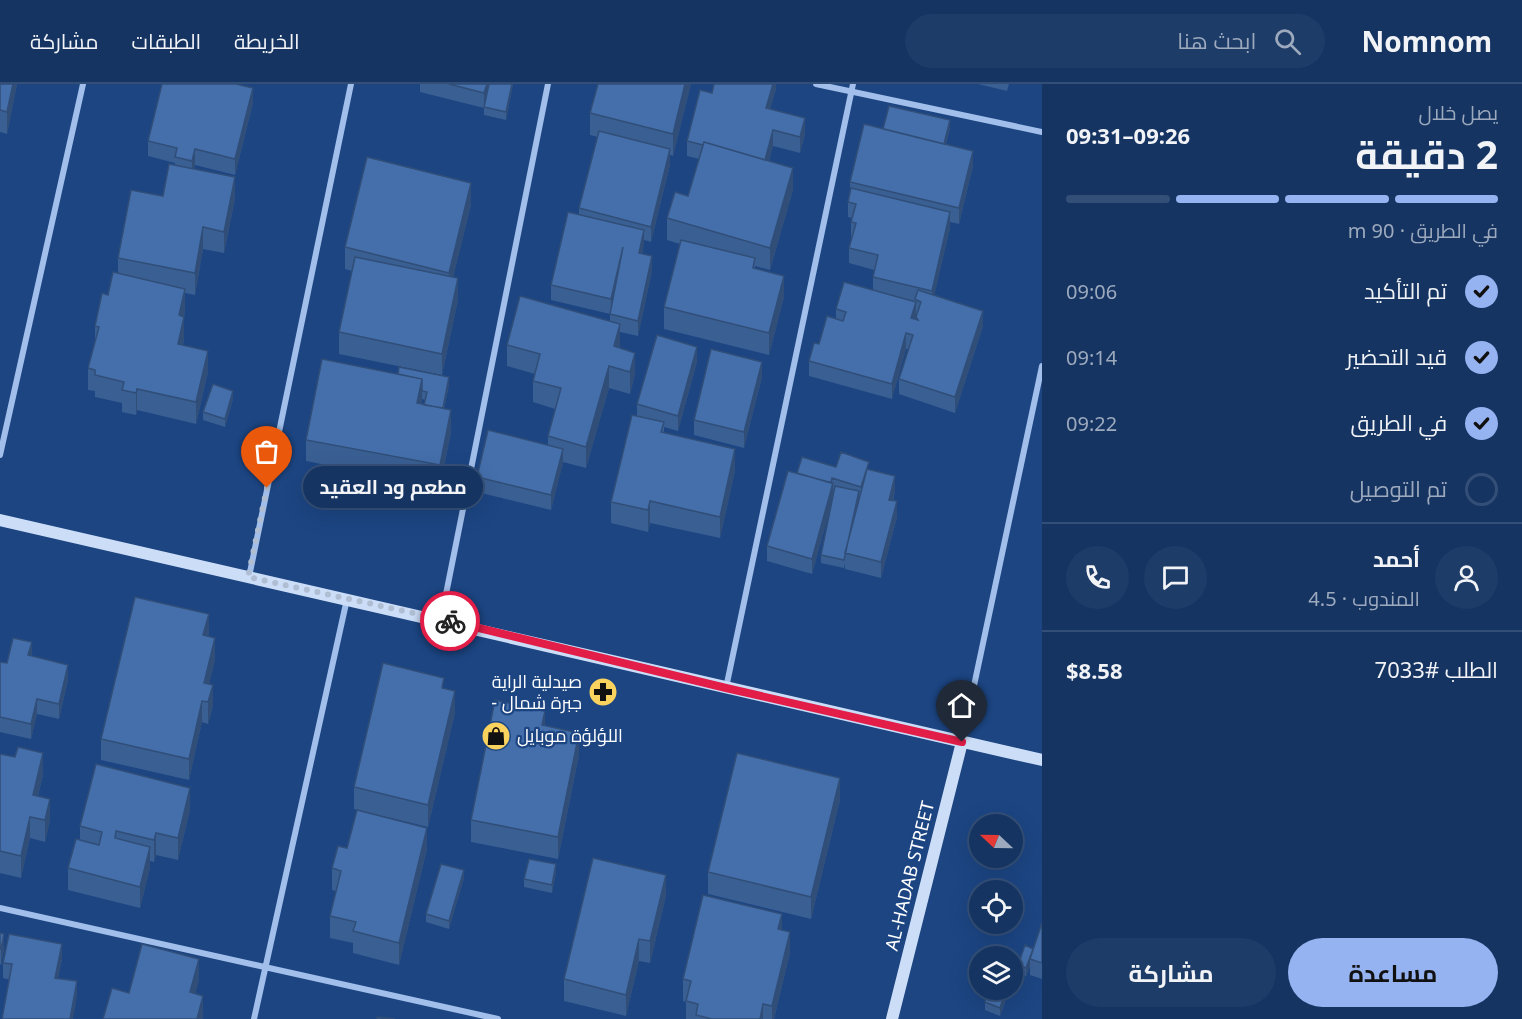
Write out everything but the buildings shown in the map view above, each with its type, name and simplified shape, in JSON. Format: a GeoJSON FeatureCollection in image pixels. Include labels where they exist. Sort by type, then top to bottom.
{"type":"FeatureCollection","features":[{"type":"Feature","properties":{"kind":"street"},"geometry":{"type":"LineString","coordinates":[[0,455],[83,84]]}},
{"type":"Feature","properties":{"kind":"street"},"geometry":{"type":"LineString","coordinates":[[248,577],[351,84]]}},
{"type":"Feature","properties":{"kind":"street"},"geometry":{"type":"LineString","coordinates":[[441,619],[548,84]]}},
{"type":"Feature","properties":{"kind":"street"},"geometry":{"type":"LineString","coordinates":[[816,84],[1042,132]]}},
{"type":"Feature","properties":{"kind":"street"},"geometry":{"type":"LineString","coordinates":[[726,688],[853,84]]}},
{"type":"Feature","properties":{"kind":"street"},"geometry":{"type":"LineString","coordinates":[[962,742],[1042,366]]}},
{"type":"Feature","properties":{"kind":"street"},"geometry":{"type":"LineString","coordinates":[[0,520],[441,619],[726,688],[1042,759]]}},
{"type":"Feature","properties":{"kind":"street"},"geometry":{"type":"LineString","coordinates":[[254,1019],[347,598]]}},
{"type":"Feature","properties":{"kind":"street","name":"AL-HADAB STREET"},"geometry":{"type":"LineString","coordinates":[[892,1019],[962,742]]}},
{"type":"Feature","properties":{"kind":"street"},"geometry":{"type":"LineString","coordinates":[[0,908],[498,1019]]}},
{"type":"Feature","properties":{"kind":"way so far"},"geometry":{"type":"LineString","coordinates":[[267,488],[248,577],[450,621]]}},
{"type":"Feature","properties":{"kind":"place","name":"مطعم ود العقيد"},"geometry":{"type":"Point","coordinates":[267,488]}},
{"type":"Feature","properties":{"kind":"place","name":"صيدلية الراية - جبرة شمال"},"geometry":{"type":"Point","coordinates":[603,692]}},
{"type":"Feature","properties":{"kind":"place","name":"اللؤلؤة موبايل"},"geometry":{"type":"Point","coordinates":[496,736]}},
{"type":"Feature","properties":{"kind":"route"},"geometry":{"type":"LineString","coordinates":[[450,621],[962,742]]}}]}
